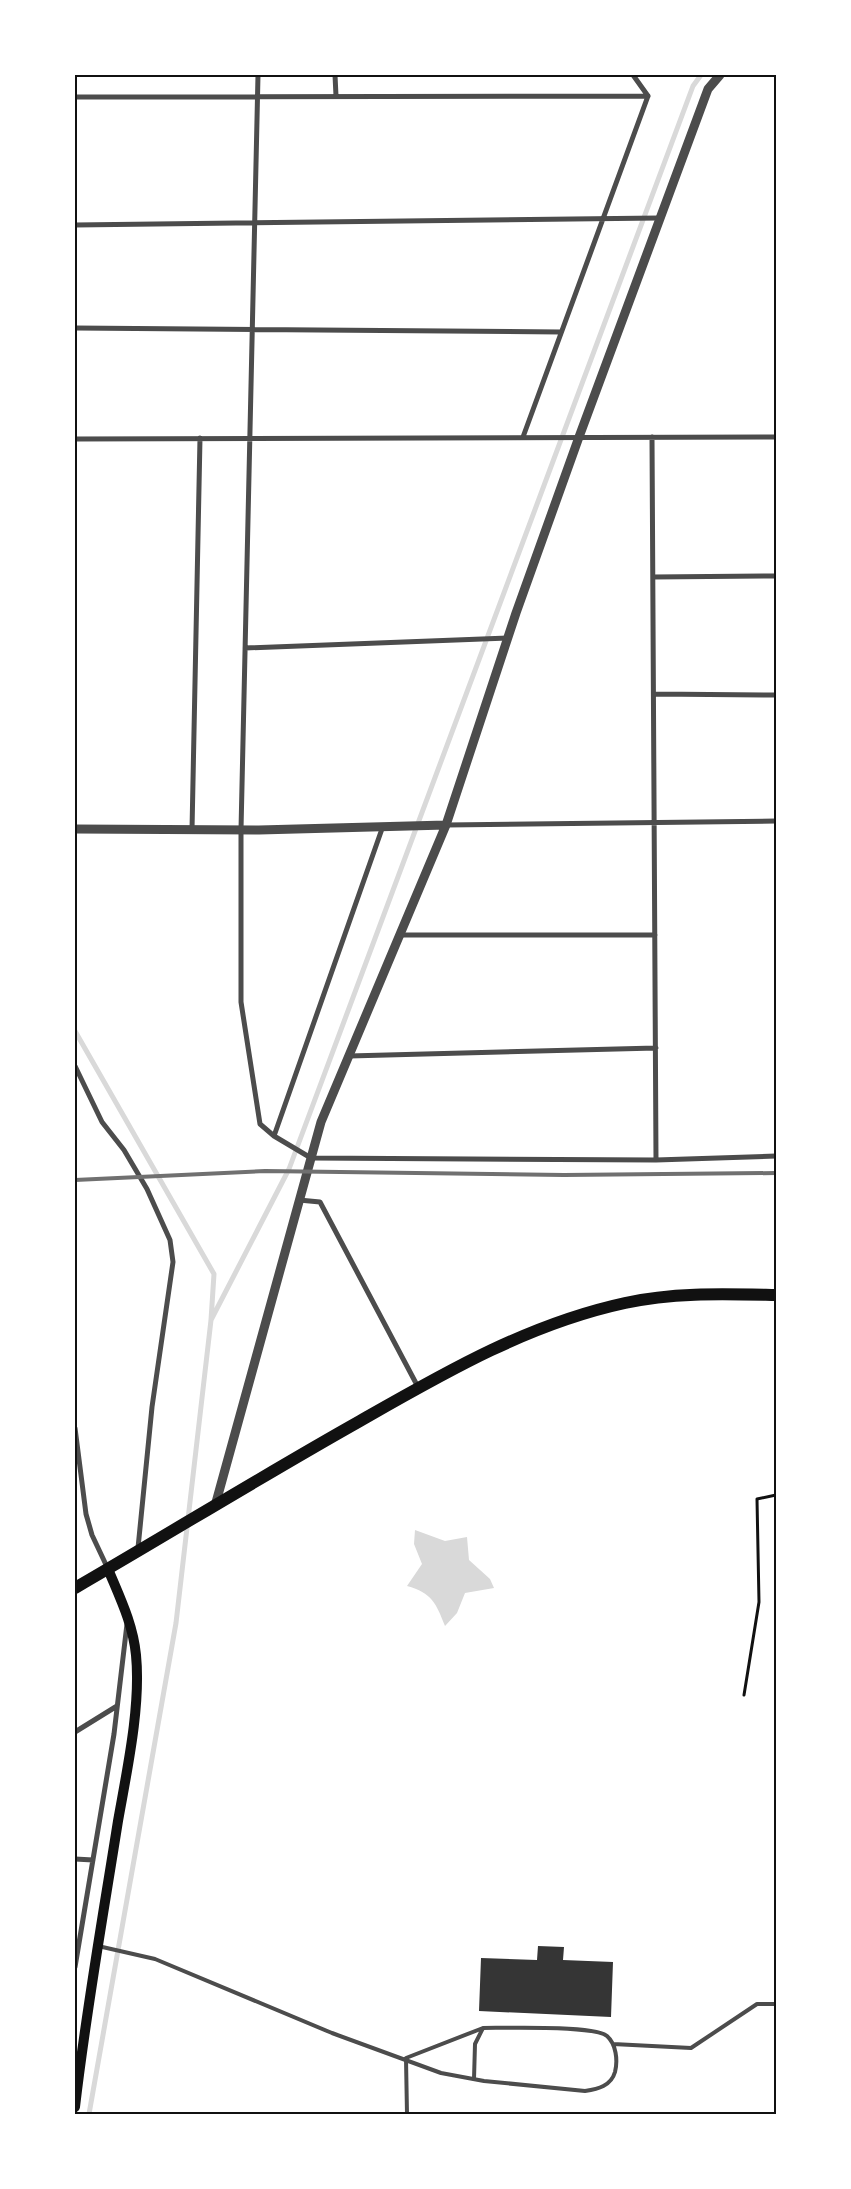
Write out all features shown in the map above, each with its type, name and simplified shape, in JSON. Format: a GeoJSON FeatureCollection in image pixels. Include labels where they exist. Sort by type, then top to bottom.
{"type":"FeatureCollection","features":[{"type":"Feature","properties":{"kind":"main road"},"geometry":{"type":"LineString","coordinates":[[75,1588],[418,1387],[461,1363],[524,1335],[625,1302],[672,1296],[776,1295]]}},
{"type":"Feature","properties":{"kind":"main road"},"geometry":{"type":"LineString","coordinates":[[75,2107],[103,1946],[130,1749],[137,1682],[135,1643],[128,1616],[108,1569]]}},
{"type":"Feature","properties":{"kind":"street"},"geometry":{"type":"LineString","coordinates":[[258,75],[241,830],[241,1002],[260,1124],[274,1136],[311,1158],[656,1160],[776,1156]]}},
{"type":"Feature","properties":{"kind":"street"},"geometry":{"type":"LineString","coordinates":[[335,75],[336,96]]}},
{"type":"Feature","properties":{"kind":"street"},"geometry":{"type":"LineString","coordinates":[[634,75],[648,96]]}},
{"type":"Feature","properties":{"kind":"street"},"geometry":{"type":"LineString","coordinates":[[215,1506],[321,1122],[446,825],[508,638],[578,437],[708,89],[720,75]]}},
{"type":"Feature","properties":{"kind":"street"},"geometry":{"type":"LineString","coordinates":[[75,97],[648,96]]}},
{"type":"Feature","properties":{"kind":"street"},"geometry":{"type":"LineString","coordinates":[[522,437],[648,96]]}},
{"type":"Feature","properties":{"kind":"street"},"geometry":{"type":"LineString","coordinates":[[75,225],[659,218]]}},
{"type":"Feature","properties":{"kind":"street"},"geometry":{"type":"LineString","coordinates":[[75,328],[561,332]]}},
{"type":"Feature","properties":{"kind":"street"},"geometry":{"type":"LineString","coordinates":[[652,437],[656,1160]]}},
{"type":"Feature","properties":{"kind":"street"},"geometry":{"type":"LineString","coordinates":[[75,439],[776,437]]}},
{"type":"Feature","properties":{"kind":"street"},"geometry":{"type":"LineString","coordinates":[[192,830],[200,438]]}},
{"type":"Feature","properties":{"kind":"street"},"geometry":{"type":"LineString","coordinates":[[653,577],[776,576]]}},
{"type":"Feature","properties":{"kind":"street"},"geometry":{"type":"LineString","coordinates":[[245,648],[508,638]]}},
{"type":"Feature","properties":{"kind":"street"},"geometry":{"type":"LineString","coordinates":[[654,694],[776,695]]}},
{"type":"Feature","properties":{"kind":"street"},"geometry":{"type":"LineString","coordinates":[[75,829],[259,830],[383,826],[776,821]]}},
{"type":"Feature","properties":{"kind":"street"},"geometry":{"type":"LineString","coordinates":[[274,1136],[383,826]]}},
{"type":"Feature","properties":{"kind":"street"},"geometry":{"type":"LineString","coordinates":[[400,935],[655,935]]}},
{"type":"Feature","properties":{"kind":"street"},"geometry":{"type":"LineString","coordinates":[[349,1056],[656,1048]]}},
{"type":"Feature","properties":{"kind":"street"},"geometry":{"type":"LineString","coordinates":[[75,1066],[102,1122],[146,1186],[170,1240],[173,1262],[152,1407],[141,1550]]}},
{"type":"Feature","properties":{"kind":"street"},"geometry":{"type":"LineString","coordinates":[[299,1200],[320,1202],[418,1387]]}},
{"type":"Feature","properties":{"kind":"street"},"geometry":{"type":"LineString","coordinates":[[75,1428],[86,1514],[92,1535],[108,1569]]}},
{"type":"Feature","properties":{"kind":"street"},"geometry":{"type":"LineString","coordinates":[[75,1967],[78,1933],[93,1860],[117,1706],[128,1616]]}},
{"type":"Feature","properties":{"kind":"street"},"geometry":{"type":"LineString","coordinates":[[75,1732],[117,1706]]}},
{"type":"Feature","properties":{"kind":"street"},"geometry":{"type":"LineString","coordinates":[[75,1859],[93,1860]]}},
{"type":"Feature","properties":{"kind":"lane"},"geometry":{"type":"LineString","coordinates":[[103,1946],[135,1953],[332,2033],[441,2073],[474,2079],[585,2091],[601,2089],[613,2077],[618,2062],[613,2044],[606,2035],[588,2030],[483,2028],[406,2059]]}},
{"type":"Feature","properties":{"kind":"lane"},"geometry":{"type":"LineString","coordinates":[[613,2044],[690,2048],[757,2004],[776,2004]]}},
{"type":"Feature","properties":{"kind":"lane"},"geometry":{"type":"LineString","coordinates":[[474,2079],[475,2044],[483,2028]]}},
{"type":"Feature","properties":{"kind":"lane"},"geometry":{"type":"LineString","coordinates":[[406,2059],[407,2114]]}},
{"type":"Feature","properties":{"kind":"path"},"geometry":{"type":"LineString","coordinates":[[744,1695],[759,1602],[757,1499],[776,1495]]}},
{"type":"Feature","properties":{"kind":"shaded area"},"geometry":{"type":"Polygon","coordinates":[[[415,1530],[445,1541],[467,1537],[469,1560],[490,1579],[494,1588],[465,1593],[457,1613],[445,1626],[432,1600],[422,1592],[407,1586],[422,1564],[414,1544],[415,1530]]]}},
{"type":"Feature","properties":{"kind":"building"},"geometry":{"type":"Polygon","coordinates":[[[538,1946],[564,1947],[563,1960],[613,1962],[611,2017],[479,2011],[481,1958],[537,1960],[538,1946]]]}},
{"type":"Feature","properties":{"kind":"waterway"},"geometry":{"type":"LineString","coordinates":[[211,1320],[289,1169],[693,86],[701,75]]}},
{"type":"Feature","properties":{"kind":"waterway"},"geometry":{"type":"LineString","coordinates":[[75,1031],[214,1274],[211,1320],[176,1623],[89,2114]]}},
{"type":"Feature","properties":{"kind":"railway"},"geometry":{"type":"LineString","coordinates":[[75,1180],[265,1171],[564,1175],[776,1173]]}}]}
